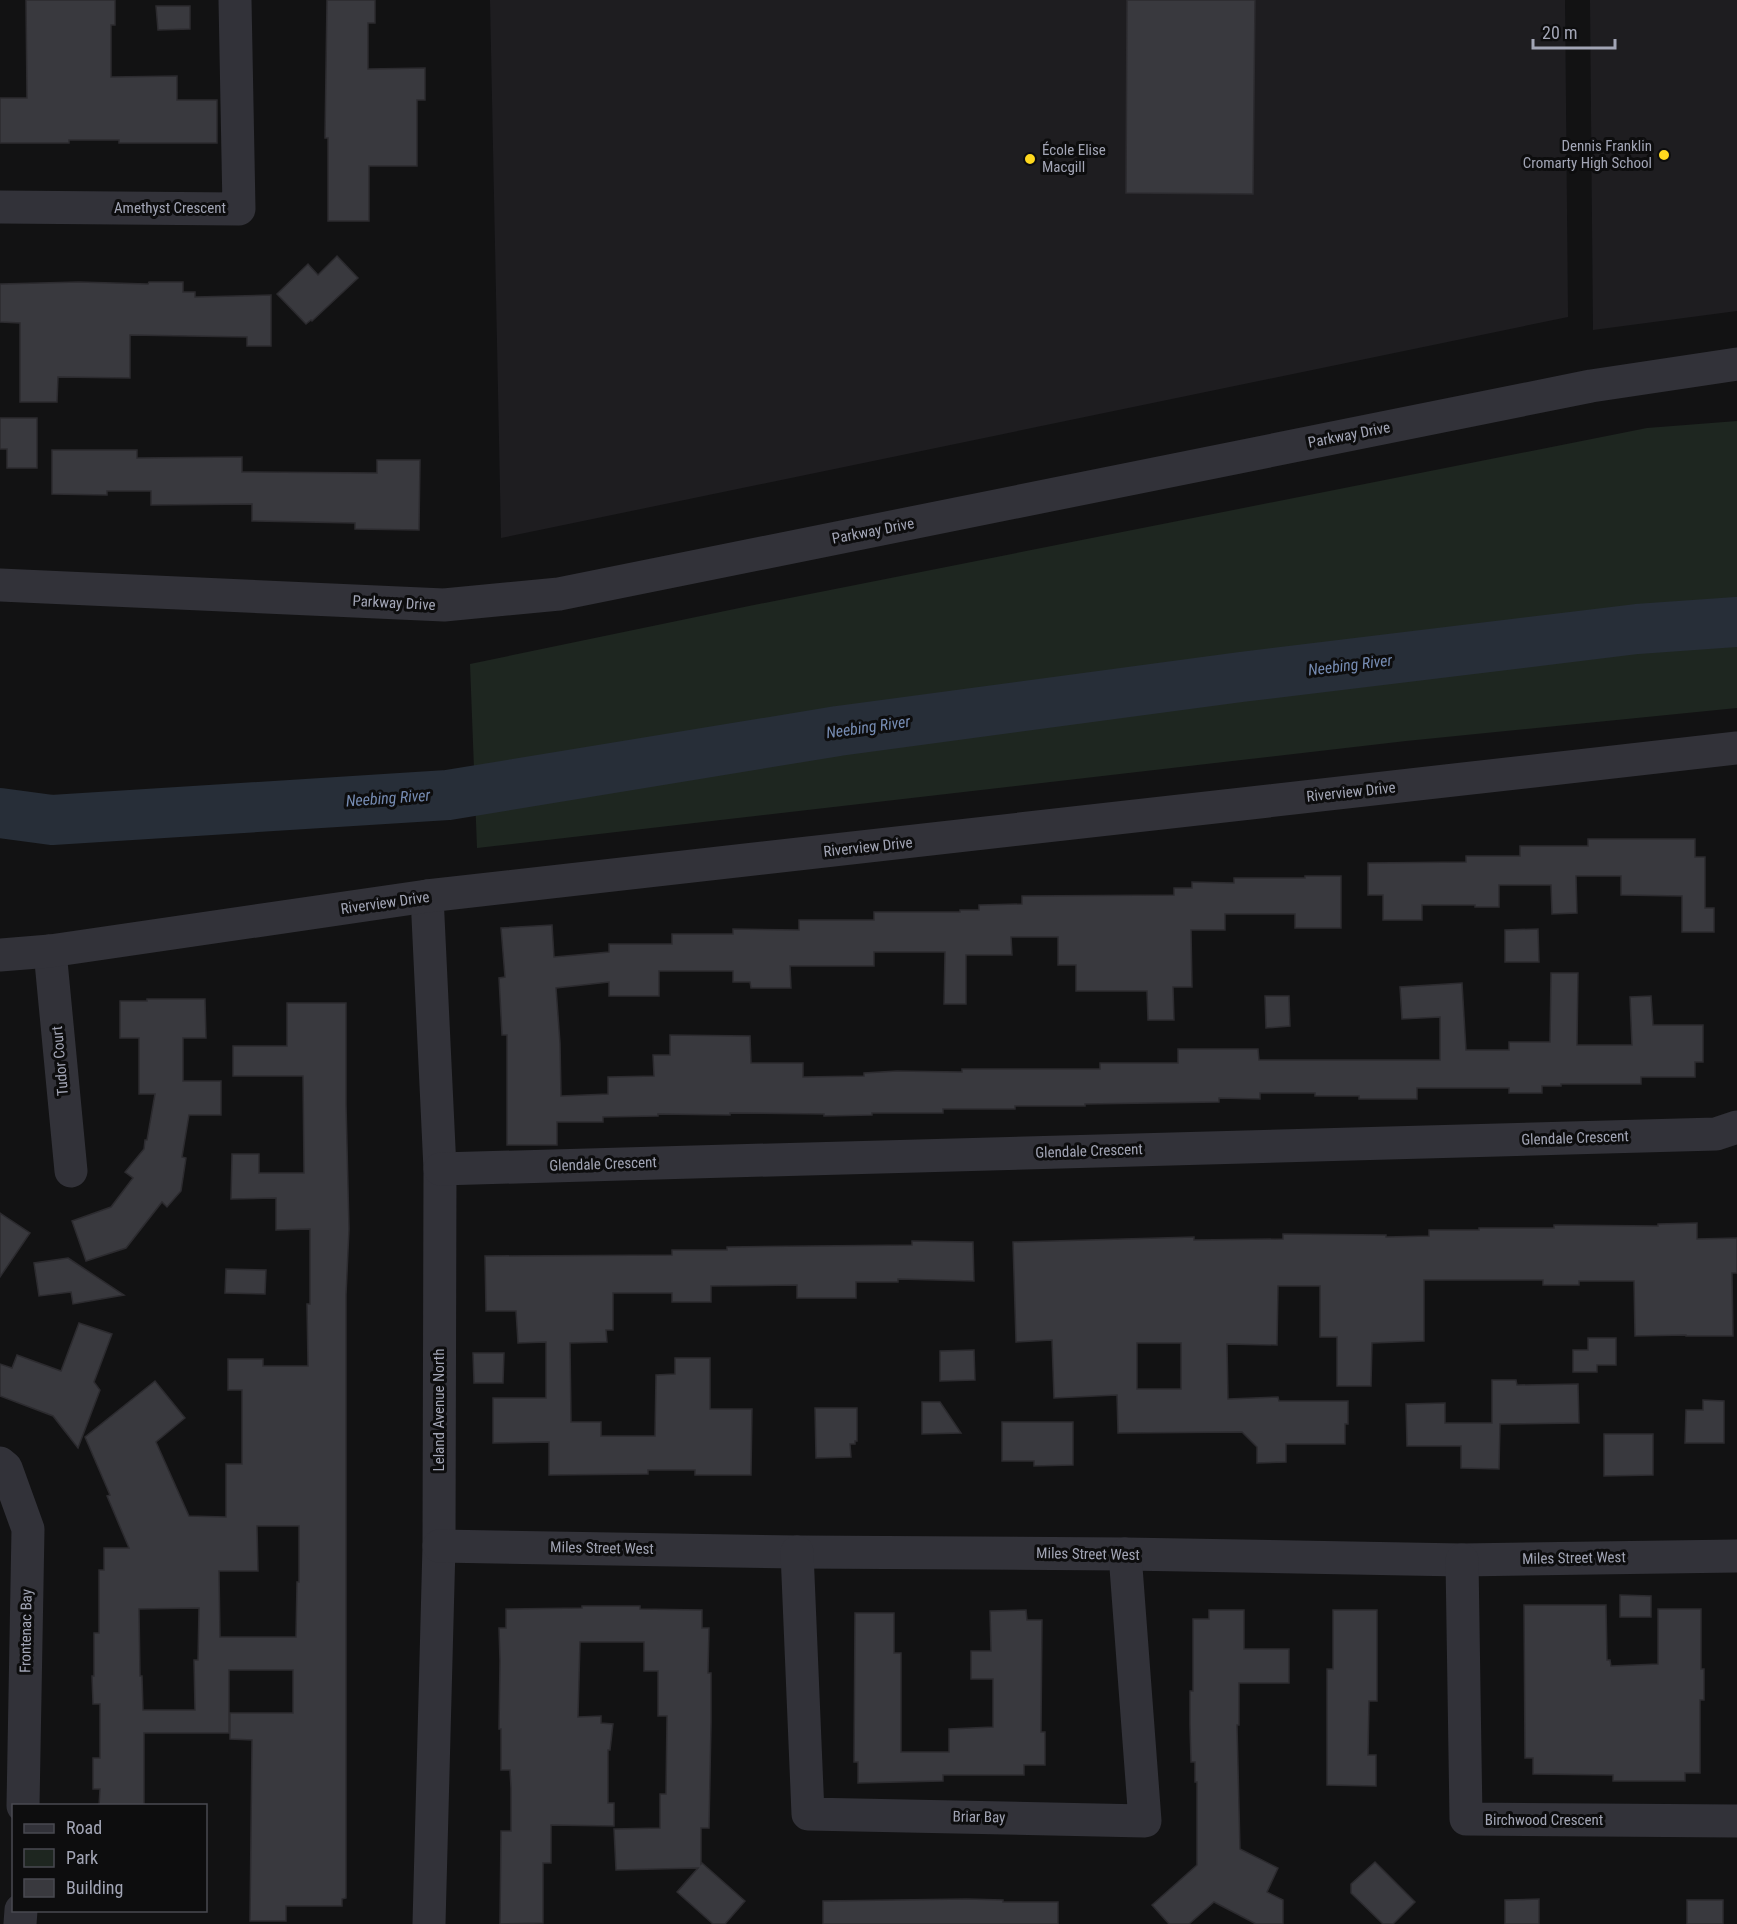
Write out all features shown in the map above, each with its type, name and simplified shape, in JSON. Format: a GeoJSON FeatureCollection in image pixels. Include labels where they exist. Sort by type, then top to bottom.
{"type":"FeatureCollection","features":[{"type":"Feature","properties":{"kind":"street","name":"Amethyst Crescent"},"geometry":{"type":"LineString","coordinates":[[0,207],[239,209],[235,0]]}},
{"type":"Feature","properties":{"kind":"street","name":"Parkway Drive"},"geometry":{"type":"LineString","coordinates":[[0,585],[444,605],[559,594],[1580,388],[1737,364]]}},
{"type":"Feature","properties":{"kind":"street","name":"Riverview Drive"},"geometry":{"type":"LineString","coordinates":[[0,955],[50,951],[427,896],[1737,748]]}},
{"type":"Feature","properties":{"kind":"street","name":"Leland Avenue North"},"geometry":{"type":"LineString","coordinates":[[427,896],[440,1169],[439,1546],[429,1924]]}},
{"type":"Feature","properties":{"kind":"street","name":"Tudor Court"},"geometry":{"type":"LineString","coordinates":[[50,951],[71,1171]]}},
{"type":"Feature","properties":{"kind":"street","name":"Glendale Crescent"},"geometry":{"type":"LineString","coordinates":[[440,1169],[1716,1134],[1737,1127]]}},
{"type":"Feature","properties":{"kind":"street","name":"Frontenac Bay"},"geometry":{"type":"LineString","coordinates":[[0,1463],[6,1468],[28,1529],[23,1804]]}},
{"type":"Feature","properties":{"kind":"street","name":"Miles Street West"},"geometry":{"type":"LineString","coordinates":[[439,1546],[1462,1560],[1737,1556]]}},
{"type":"Feature","properties":{"kind":"street","name":"Briar Bay"},"geometry":{"type":"LineString","coordinates":[[797,1552],[808,1814],[1145,1821],[1125,1554]]}},
{"type":"Feature","properties":{"kind":"street","name":"Birchwood Crescent"},"geometry":{"type":"LineString","coordinates":[[1462,1560],[1466,1819],[1737,1821]]}},
{"type":"Feature","properties":{"kind":"shaded area","name":"École Elise Macgill"},"geometry":{"type":"Polygon","coordinates":[[[490,0],[1565,0],[1568,317],[501,538],[490,0]]]}},
{"type":"Feature","properties":{"kind":"shaded area","name":"Dennis Franklin Cromarty High School"},"geometry":{"type":"Polygon","coordinates":[[[1590,0],[1737,0],[1737,311],[1593,330],[1590,0]]]}},
{"type":"Feature","properties":{"kind":"green space"},"geometry":{"type":"Polygon","coordinates":[[[1737,421],[1737,708],[1406,741],[477,848],[470,664],[749,606],[1647,428],[1737,421]]]}},
{"type":"Feature","properties":{"kind":"building"},"geometry":{"type":"Polygon","coordinates":[[[26,0],[115,0],[115,25],[111,25],[111,77],[177,76],[177,100],[217,100],[217,143],[119,143],[119,140],[69,140],[69,143],[0,143],[0,98],[27,98],[26,0]]]}},
{"type":"Feature","properties":{"kind":"building"},"geometry":{"type":"Polygon","coordinates":[[[327,0],[375,0],[375,23],[368,23],[368,69],[425,68],[425,100],[417,100],[417,166],[369,166],[369,221],[328,221],[328,138],[325,138],[327,0]]]}},
{"type":"Feature","properties":{"kind":"building"},"geometry":{"type":"Polygon","coordinates":[[[1127,0],[1255,0],[1253,194],[1126,193],[1127,0]]]}},
{"type":"Feature","properties":{"kind":"building"},"geometry":{"type":"Polygon","coordinates":[[[156,6],[190,6],[190,29],[158,30],[156,6]]]}},
{"type":"Feature","properties":{"kind":"building"},"geometry":{"type":"Polygon","coordinates":[[[337,256],[358,278],[306,324],[277,294],[308,264],[318,275],[337,256]]]}},
{"type":"Feature","properties":{"kind":"building"},"geometry":{"type":"Polygon","coordinates":[[[79,282],[148,284],[149,282],[183,282],[183,292],[195,292],[195,297],[271,295],[271,346],[247,346],[247,337],[130,335],[130,378],[58,377],[57,402],[20,402],[20,323],[0,322],[0,284],[79,282]]]}},
{"type":"Feature","properties":{"kind":"building"},"geometry":{"type":"Polygon","coordinates":[[[0,418],[37,418],[37,468],[7,468],[7,449],[0,449],[0,418]]]}},
{"type":"Feature","properties":{"kind":"building"},"geometry":{"type":"Polygon","coordinates":[[[52,450],[137,450],[137,458],[242,457],[242,472],[377,473],[377,460],[420,460],[419,530],[355,529],[355,523],[252,521],[252,504],[151,505],[151,491],[107,491],[107,495],[52,494],[52,450]]]}},
{"type":"Feature","properties":{"kind":"building"},"geometry":{"type":"Polygon","coordinates":[[[1588,839],[1695,839],[1695,857],[1705,857],[1705,908],[1714,908],[1714,932],[1682,932],[1682,896],[1621,895],[1621,876],[1576,876],[1577,913],[1552,914],[1551,885],[1499,885],[1499,907],[1422,905],[1422,920],[1383,920],[1383,895],[1368,895],[1368,863],[1466,862],[1466,856],[1520,856],[1520,846],[1588,846],[1588,839]]]}},
{"type":"Feature","properties":{"kind":"building"},"geometry":{"type":"Polygon","coordinates":[[[1305,876],[1341,876],[1341,928],[1295,928],[1295,914],[1225,914],[1225,930],[1191,930],[1192,987],[1173,987],[1174,1020],[1148,1020],[1147,991],[1076,991],[1076,965],[1058,965],[1058,937],[1011,937],[1012,955],[966,955],[966,1004],[944,1004],[945,952],[874,952],[874,966],[790,966],[791,988],[751,988],[750,982],[733,982],[733,971],[659,971],[659,996],[609,996],[609,982],[556,988],[561,1096],[608,1094],[608,1077],[654,1076],[653,1055],[670,1055],[670,1035],[750,1036],[751,1063],[803,1063],[803,1077],[864,1076],[864,1073],[897,1071],[962,1072],[962,1069],[1100,1069],[1100,1063],[1178,1063],[1178,1049],[1258,1049],[1259,1060],[1440,1060],[1440,1017],[1402,1019],[1400,987],[1462,983],[1466,1050],[1509,1050],[1509,1042],[1550,1042],[1551,973],[1578,973],[1577,1045],[1632,1045],[1630,997],[1651,996],[1653,1025],[1703,1025],[1703,1062],[1695,1062],[1695,1077],[1641,1077],[1641,1084],[1561,1084],[1561,1086],[1542,1086],[1542,1093],[1509,1093],[1509,1088],[1417,1088],[1417,1099],[1359,1099],[1359,1096],[1315,1096],[1315,1093],[1260,1093],[1260,1099],[1219,1098],[1219,1102],[1015,1106],[1015,1109],[943,1109],[943,1113],[824,1116],[824,1114],[730,1113],[730,1115],[658,1114],[658,1116],[603,1117],[603,1122],[557,1122],[557,1145],[507,1145],[507,1035],[502,1035],[499,978],[505,977],[501,928],[552,925],[554,957],[609,952],[609,944],[672,944],[672,934],[733,934],[733,929],[799,930],[799,920],[874,920],[874,912],[979,910],[979,905],[1022,904],[1022,896],[1174,895],[1174,888],[1192,888],[1192,882],[1234,883],[1234,878],[1305,878],[1305,876]]]}},
{"type":"Feature","properties":{"kind":"building"},"geometry":{"type":"Polygon","coordinates":[[[1538,929],[1539,962],[1505,962],[1505,930],[1538,929]]]}},
{"type":"Feature","properties":{"kind":"building"},"geometry":{"type":"Polygon","coordinates":[[[1265,996],[1289,996],[1290,1026],[1266,1028],[1265,996]]]}},
{"type":"Feature","properties":{"kind":"building"},"geometry":{"type":"Polygon","coordinates":[[[147,999],[205,999],[206,1038],[183,1038],[183,1081],[221,1081],[221,1115],[189,1115],[182,1157],[186,1158],[181,1191],[167,1207],[162,1202],[126,1248],[86,1261],[72,1221],[111,1207],[133,1178],[125,1172],[144,1149],[145,1140],[147,1140],[155,1094],[139,1094],[139,1038],[120,1038],[120,1001],[147,1001],[147,999]]]}},
{"type":"Feature","properties":{"kind":"building"},"geometry":{"type":"Polygon","coordinates":[[[287,1003],[346,1003],[349,1229],[346,1295],[346,1898],[342,1899],[342,1906],[286,1906],[286,1921],[250,1921],[252,1740],[230,1739],[230,1713],[293,1713],[293,1670],[229,1670],[229,1733],[144,1733],[144,1804],[99,1804],[100,1789],[93,1789],[93,1758],[100,1758],[100,1704],[93,1704],[92,1676],[94,1676],[94,1633],[99,1633],[99,1570],[104,1570],[104,1548],[129,1548],[107,1496],[110,1495],[85,1437],[155,1381],[185,1418],[156,1442],[189,1516],[226,1517],[226,1464],[242,1464],[242,1390],[228,1390],[228,1359],[263,1359],[263,1366],[308,1366],[307,1304],[310,1304],[310,1229],[276,1230],[276,1198],[231,1199],[232,1154],[259,1154],[259,1173],[304,1173],[303,1076],[233,1076],[233,1046],[287,1046],[287,1003]],[[257,1526],[258,1571],[219,1571],[220,1637],[296,1637],[299,1526],[257,1526]],[[199,1608],[139,1609],[143,1710],[195,1710],[194,1660],[198,1660],[199,1608]]]}},
{"type":"Feature","properties":{"kind":"building"},"geometry":{"type":"Polygon","coordinates":[[[0,1213],[30,1233],[0,1277],[0,1213]]]}},
{"type":"Feature","properties":{"kind":"building"},"geometry":{"type":"Polygon","coordinates":[[[1697,1223],[1697,1239],[1737,1238],[1737,1273],[1732,1273],[1733,1336],[1635,1336],[1634,1281],[1579,1281],[1579,1285],[1543,1285],[1543,1280],[1424,1280],[1424,1341],[1372,1343],[1371,1386],[1337,1386],[1337,1337],[1320,1337],[1320,1286],[1278,1286],[1277,1345],[1227,1344],[1228,1399],[1278,1397],[1279,1401],[1348,1401],[1345,1444],[1286,1444],[1286,1462],[1257,1463],[1257,1447],[1242,1432],[1118,1433],[1117,1395],[1054,1398],[1052,1340],[1016,1342],[1013,1242],[1194,1237],[1194,1240],[1283,1239],[1283,1234],[1429,1236],[1429,1230],[1554,1228],[1554,1225],[1658,1226],[1658,1224],[1697,1223]],[[1137,1343],[1137,1389],[1181,1389],[1181,1343],[1137,1343]]]}},
{"type":"Feature","properties":{"kind":"building"},"geometry":{"type":"Polygon","coordinates":[[[912,1241],[973,1242],[974,1281],[898,1279],[898,1282],[856,1282],[856,1298],[797,1298],[797,1285],[711,1286],[711,1302],[672,1302],[672,1293],[613,1293],[613,1330],[606,1330],[607,1342],[570,1343],[571,1422],[601,1422],[601,1436],[655,1436],[656,1375],[675,1374],[675,1358],[710,1358],[710,1409],[752,1409],[751,1475],[695,1475],[695,1470],[648,1470],[648,1474],[549,1475],[549,1442],[493,1443],[493,1398],[546,1398],[546,1342],[518,1343],[516,1311],[486,1311],[485,1256],[672,1255],[672,1250],[727,1250],[727,1247],[912,1245],[912,1241]]]}},
{"type":"Feature","properties":{"kind":"building"},"geometry":{"type":"Polygon","coordinates":[[[68,1258],[124,1295],[73,1304],[71,1292],[39,1296],[34,1263],[68,1258]]]}},
{"type":"Feature","properties":{"kind":"building"},"geometry":{"type":"Polygon","coordinates":[[[226,1269],[266,1270],[265,1294],[225,1293],[226,1269]]]}},
{"type":"Feature","properties":{"kind":"building"},"geometry":{"type":"Polygon","coordinates":[[[79,1323],[112,1334],[94,1382],[100,1390],[78,1448],[53,1416],[0,1396],[0,1364],[12,1368],[17,1355],[61,1371],[79,1323]]]}},
{"type":"Feature","properties":{"kind":"building"},"geometry":{"type":"Polygon","coordinates":[[[1588,1338],[1616,1338],[1616,1365],[1597,1365],[1597,1372],[1573,1372],[1573,1350],[1588,1350],[1588,1338]]]}},
{"type":"Feature","properties":{"kind":"building"},"geometry":{"type":"Polygon","coordinates":[[[974,1350],[975,1380],[940,1381],[940,1351],[974,1350]]]}},
{"type":"Feature","properties":{"kind":"building"},"geometry":{"type":"Polygon","coordinates":[[[473,1353],[504,1353],[503,1383],[474,1383],[473,1353]]]}},
{"type":"Feature","properties":{"kind":"building"},"geometry":{"type":"Polygon","coordinates":[[[1492,1380],[1516,1380],[1517,1385],[1578,1384],[1579,1423],[1500,1424],[1499,1469],[1461,1468],[1461,1446],[1407,1446],[1406,1404],[1445,1403],[1445,1423],[1492,1423],[1492,1380]]]}},
{"type":"Feature","properties":{"kind":"building"},"geometry":{"type":"Polygon","coordinates":[[[1703,1400],[1724,1401],[1724,1443],[1685,1443],[1686,1410],[1703,1410],[1703,1400]]]}},
{"type":"Feature","properties":{"kind":"building"},"geometry":{"type":"Polygon","coordinates":[[[922,1402],[940,1402],[961,1433],[922,1434],[922,1402]]]}},
{"type":"Feature","properties":{"kind":"building"},"geometry":{"type":"Polygon","coordinates":[[[815,1408],[857,1408],[857,1441],[855,1444],[850,1444],[851,1457],[816,1458],[815,1408]]]}},
{"type":"Feature","properties":{"kind":"building"},"geometry":{"type":"Polygon","coordinates":[[[1002,1422],[1073,1422],[1073,1465],[1034,1466],[1034,1461],[1002,1461],[1002,1422]]]}},
{"type":"Feature","properties":{"kind":"building"},"geometry":{"type":"Polygon","coordinates":[[[1604,1434],[1653,1434],[1653,1475],[1604,1476],[1604,1434]]]}},
{"type":"Feature","properties":{"kind":"building"},"geometry":{"type":"Polygon","coordinates":[[[1620,1595],[1651,1596],[1651,1617],[1620,1617],[1620,1595]]]}},
{"type":"Feature","properties":{"kind":"building"},"geometry":{"type":"Polygon","coordinates":[[[1524,1605],[1606,1605],[1607,1660],[1610,1660],[1611,1666],[1658,1664],[1658,1609],[1701,1609],[1701,1669],[1704,1669],[1704,1700],[1700,1700],[1700,1773],[1685,1773],[1685,1781],[1613,1781],[1613,1775],[1533,1774],[1533,1758],[1525,1758],[1524,1605]]]}},
{"type":"Feature","properties":{"kind":"building"},"geometry":{"type":"Polygon","coordinates":[[[582,1606],[640,1606],[640,1609],[702,1610],[702,1628],[709,1628],[708,1673],[711,1673],[711,1723],[709,1828],[701,1828],[701,1864],[745,1901],[725,1924],[713,1924],[677,1892],[698,1868],[616,1870],[614,1829],[660,1828],[660,1794],[666,1794],[667,1716],[658,1716],[658,1671],[644,1671],[644,1642],[580,1642],[578,1717],[601,1716],[601,1723],[613,1724],[610,1750],[608,1750],[608,1803],[614,1803],[614,1826],[551,1825],[551,1863],[543,1863],[543,1923],[500,1924],[501,1831],[511,1831],[511,1788],[510,1770],[501,1770],[499,1628],[506,1628],[506,1609],[582,1608],[582,1606]]]}},
{"type":"Feature","properties":{"kind":"building"},"geometry":{"type":"Polygon","coordinates":[[[1026,1610],[1027,1620],[1042,1620],[1041,1732],[1045,1732],[1045,1765],[1024,1765],[1024,1775],[943,1775],[943,1781],[858,1783],[858,1762],[854,1762],[855,1613],[894,1613],[894,1653],[901,1653],[901,1752],[949,1752],[949,1729],[993,1727],[993,1679],[971,1679],[971,1651],[991,1651],[990,1611],[1026,1610]]]}},
{"type":"Feature","properties":{"kind":"building"},"geometry":{"type":"Polygon","coordinates":[[[1209,1610],[1244,1610],[1244,1649],[1289,1649],[1289,1683],[1239,1683],[1239,1725],[1237,1725],[1240,1849],[1278,1868],[1267,1892],[1283,1900],[1283,1924],[1256,1924],[1214,1902],[1189,1924],[1169,1924],[1152,1905],[1197,1865],[1197,1782],[1195,1782],[1195,1762],[1191,1762],[1190,1725],[1190,1691],[1193,1691],[1193,1619],[1209,1619],[1209,1610]]]}},
{"type":"Feature","properties":{"kind":"building"},"geometry":{"type":"Polygon","coordinates":[[[1333,1610],[1377,1610],[1377,1701],[1369,1701],[1368,1755],[1376,1755],[1376,1786],[1327,1785],[1327,1669],[1333,1669],[1333,1610]]]}},
{"type":"Feature","properties":{"kind":"building"},"geometry":{"type":"Polygon","coordinates":[[[1375,1862],[1415,1902],[1393,1924],[1383,1924],[1351,1893],[1351,1884],[1375,1862]]]}},
{"type":"Feature","properties":{"kind":"building"},"geometry":{"type":"Polygon","coordinates":[[[1539,1899],[1539,1924],[1505,1924],[1505,1900],[1539,1899]]]}},
{"type":"Feature","properties":{"kind":"building"},"geometry":{"type":"Polygon","coordinates":[[[1003,1900],[1003,1902],[1058,1902],[1058,1924],[823,1924],[823,1901],[1003,1900]]]}},
{"type":"Feature","properties":{"kind":"building"},"geometry":{"type":"Polygon","coordinates":[[[1687,1900],[1723,1900],[1723,1924],[1687,1924],[1687,1900]]]}},
{"type":"Feature","properties":{"kind":"waterway","name":"Neebing River"},"geometry":{"type":"LineString","coordinates":[[0,813],[52,820],[448,795],[838,731],[1241,677],[1637,629],[1737,622]]}},
{"type":"Feature","properties":{"kind":"place","name":"Dennis Franklin Cromarty High School"},"geometry":{"type":"Point","coordinates":[1664,155]}},
{"type":"Feature","properties":{"kind":"place","name":"École Elise Macgill"},"geometry":{"type":"Point","coordinates":[1030,159]}}]}
